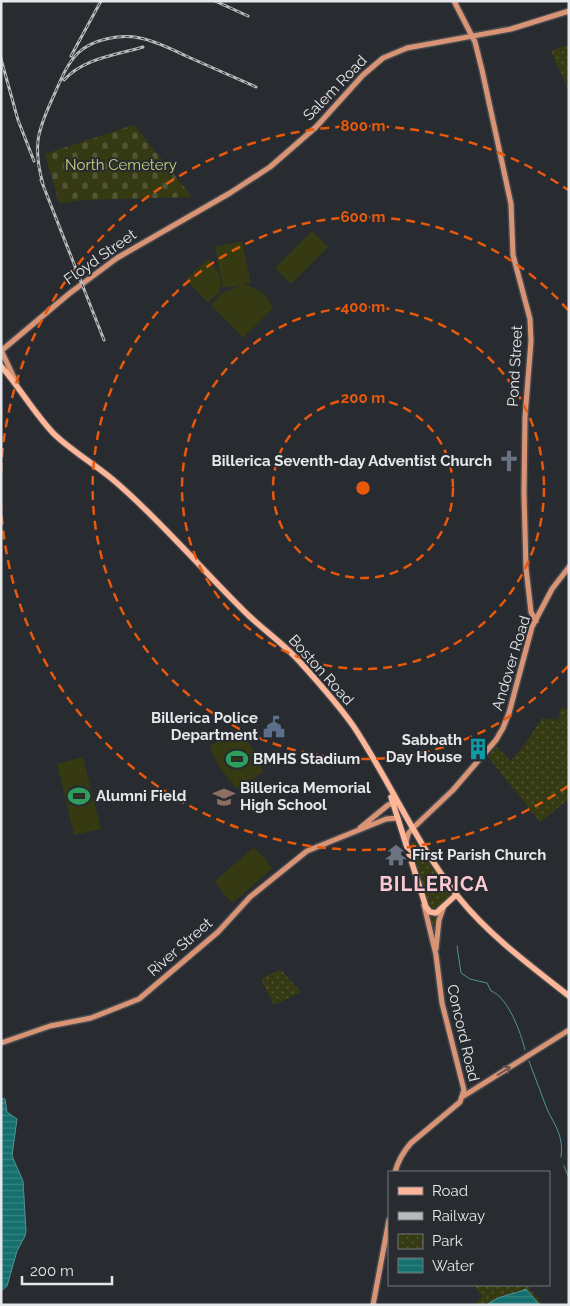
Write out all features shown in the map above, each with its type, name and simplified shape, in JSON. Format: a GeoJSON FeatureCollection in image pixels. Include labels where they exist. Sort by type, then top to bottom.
{"type":"FeatureCollection","features":[{"type":"Feature","properties":{"kind":"main road","name":"Pond Street"},"geometry":{"type":"LineString","coordinates":[[454,1],[472,37],[482,70],[507,182],[512,215],[513,255],[530,319],[531,341],[525,417],[524,493],[526,568],[531,612],[536,621]]}},
{"type":"Feature","properties":{"kind":"main road","name":"Salem Road"},"geometry":{"type":"LineString","coordinates":[[223,197],[270,167],[297,144],[335,107],[363,75],[383,58],[407,48],[511,29],[569,11]]}},
{"type":"Feature","properties":{"kind":"main road","name":"Floyd Street"},"geometry":{"type":"LineString","coordinates":[[1,351],[117,258],[223,197]]}},
{"type":"Feature","properties":{"kind":"main road"},"geometry":{"type":"LineString","coordinates":[[1,342],[10,343]]}},
{"type":"Feature","properties":{"kind":"main road"},"geometry":{"type":"LineString","coordinates":[[1,351],[17,384]]}},
{"type":"Feature","properties":{"kind":"main road","name":"Boston Road"},"geometry":{"type":"LineString","coordinates":[[1,366],[54,433],[74,451],[121,486],[179,541],[252,620],[297,658],[354,726],[395,802],[419,841],[456,894],[490,931],[569,996]]}},
{"type":"Feature","properties":{"kind":"main road","name":"Andover Road"},"geometry":{"type":"LineString","coordinates":[[412,829],[453,790],[496,740],[510,713],[524,655],[536,621],[552,589],[569,567]]}},
{"type":"Feature","properties":{"kind":"main road","name":"Concord Road"},"geometry":{"type":"LineString","coordinates":[[395,802],[436,955],[444,1012],[464,1084],[462,1097],[457,1105],[411,1143],[401,1157],[395,1171]]}},
{"type":"Feature","properties":{"kind":"main road","name":"River Street"},"geometry":{"type":"LineString","coordinates":[[354,833],[395,802]]}},
{"type":"Feature","properties":{"kind":"main road","name":"River Street"},"geometry":{"type":"LineString","coordinates":[[1,1043],[50,1026],[91,1018],[139,999],[218,932],[250,897],[307,851],[386,819],[398,818]]}},
{"type":"Feature","properties":{"kind":"main road"},"geometry":{"type":"LineString","coordinates":[[406,843],[408,834],[412,829]]}},
{"type":"Feature","properties":{"kind":"main road"},"geometry":{"type":"LineString","coordinates":[[406,843],[413,840],[419,841]]}},
{"type":"Feature","properties":{"kind":"main road"},"geometry":{"type":"LineString","coordinates":[[423,902],[432,913],[436,913],[456,894]]}},
{"type":"Feature","properties":{"kind":"main road"},"geometry":{"type":"LineString","coordinates":[[436,955],[439,920],[444,906]]}},
{"type":"Feature","properties":{"kind":"main road"},"geometry":{"type":"LineString","coordinates":[[462,1097],[569,1030]]}},
{"type":"Feature","properties":{"kind":"main road"},"geometry":{"type":"LineString","coordinates":[[373,1305],[388,1225]]}},
{"type":"Feature","properties":{"kind":"green space"},"geometry":{"type":"Polygon","coordinates":[[[569,44],[569,92],[551,51],[569,44]]]}},
{"type":"Feature","properties":{"kind":"green space","name":"North Cemetery"},"geometry":{"type":"Polygon","coordinates":[[[134,125],[192,197],[84,200],[59,203],[45,154],[134,125]]]}},
{"type":"Feature","properties":{"kind":"green space"},"geometry":{"type":"Polygon","coordinates":[[[312,231],[328,247],[291,284],[275,268],[312,231]]]}},
{"type":"Feature","properties":{"kind":"green space"},"geometry":{"type":"Polygon","coordinates":[[[242,241],[251,283],[243,284],[261,292],[268,298],[273,308],[243,338],[211,305],[222,293],[242,285],[223,288],[215,247],[242,241]]]}},
{"type":"Feature","properties":{"kind":"green space"},"geometry":{"type":"Polygon","coordinates":[[[208,259],[220,277],[221,286],[217,294],[208,303],[187,281],[187,278],[208,259]]]}},
{"type":"Feature","properties":{"kind":"green space"},"geometry":{"type":"Polygon","coordinates":[[[561,708],[569,709],[569,799],[540,822],[488,757],[496,746],[511,761],[542,718],[558,720],[561,708]]]}},
{"type":"Feature","properties":{"kind":"green space","name":"BMHS Stadium"},"geometry":{"type":"Polygon","coordinates":[[[236,729],[252,749],[263,772],[238,789],[221,769],[210,746],[236,729]]]}},
{"type":"Feature","properties":{"kind":"green space","name":"Alumni Field"},"geometry":{"type":"Polygon","coordinates":[[[83,757],[101,829],[74,835],[57,764],[83,757]]]}},
{"type":"Feature","properties":{"kind":"green space"},"geometry":{"type":"Polygon","coordinates":[[[415,842],[451,894],[438,909],[434,938],[425,897],[410,848],[411,843],[415,842]]]}},
{"type":"Feature","properties":{"kind":"green space"},"geometry":{"type":"Polygon","coordinates":[[[253,848],[271,866],[271,869],[234,902],[230,901],[215,881],[253,848]]]}},
{"type":"Feature","properties":{"kind":"green space"},"geometry":{"type":"Polygon","coordinates":[[[279,970],[301,992],[274,1005],[261,979],[279,970]]]}},
{"type":"Feature","properties":{"kind":"green space"},"geometry":{"type":"Polygon","coordinates":[[[475,1286],[528,1286],[543,1305],[540,1305],[526,1289],[496,1299],[487,1305],[474,1305],[482,1296],[475,1286]]]}},
{"type":"Feature","properties":{"kind":"water"},"geometry":{"type":"Polygon","coordinates":[[[1,1098],[5,1099],[7,1112],[17,1119],[12,1156],[23,1181],[26,1231],[17,1251],[7,1286],[1,1291],[1,1098]]]}},
{"type":"Feature","properties":{"kind":"water"},"geometry":{"type":"Polygon","coordinates":[[[526,1289],[540,1305],[487,1305],[496,1299],[526,1289]]]}},
{"type":"Feature","properties":{"kind":"waterway"},"geometry":{"type":"LineString","coordinates":[[457,946],[461,973],[470,979],[487,983],[491,991],[503,1000],[517,1025],[525,1050]]}},
{"type":"Feature","properties":{"kind":"waterway"},"geometry":{"type":"LineString","coordinates":[[529,1061],[560,1137],[561,1157]]}},
{"type":"Feature","properties":{"kind":"waterway"},"geometry":{"type":"LineString","coordinates":[[564,1166],[569,1178]]}},
{"type":"Feature","properties":{"kind":"railway"},"geometry":{"type":"LineString","coordinates":[[71,56],[101,1]]}},
{"type":"Feature","properties":{"kind":"railway"},"geometry":{"type":"LineString","coordinates":[[215,1],[248,16]]}},
{"type":"Feature","properties":{"kind":"railway"},"geometry":{"type":"LineString","coordinates":[[43,184],[37,148],[44,117],[67,67],[78,53],[91,44],[116,37],[146,39],[256,87]]}},
{"type":"Feature","properties":{"kind":"railway"},"geometry":{"type":"LineString","coordinates":[[64,80],[91,62],[143,47]]}},
{"type":"Feature","properties":{"kind":"railway"},"geometry":{"type":"LineString","coordinates":[[1,59],[18,120],[34,161]]}},
{"type":"Feature","properties":{"kind":"railway"},"geometry":{"type":"LineString","coordinates":[[41,180],[104,340]]}},
{"type":"Feature","properties":{"kind":"place","name":"Billerica Seventh-day Adventist Church"},"geometry":{"type":"Point","coordinates":[509,461]}},
{"type":"Feature","properties":{"kind":"place","name":"Billerica Police Department"},"geometry":{"type":"Point","coordinates":[274,727]}},
{"type":"Feature","properties":{"kind":"place","name":"Sabbath Day House"},"geometry":{"type":"Point","coordinates":[478,749]}},
{"type":"Feature","properties":{"kind":"place","name":"BMHS Stadium"},"geometry":{"type":"Point","coordinates":[237,759]}},
{"type":"Feature","properties":{"kind":"place","name":"Alumni Field"},"geometry":{"type":"Point","coordinates":[79,796]}},
{"type":"Feature","properties":{"kind":"place","name":"Billerica Memorial High School"},"geometry":{"type":"Point","coordinates":[224,797]}},
{"type":"Feature","properties":{"kind":"place","name":"First Parish Church"},"geometry":{"type":"Point","coordinates":[396,855]}},
{"type":"Feature","properties":{"kind":"district","name":"BILLERICA"},"geometry":{"type":"Point","coordinates":[434,884]}}]}
